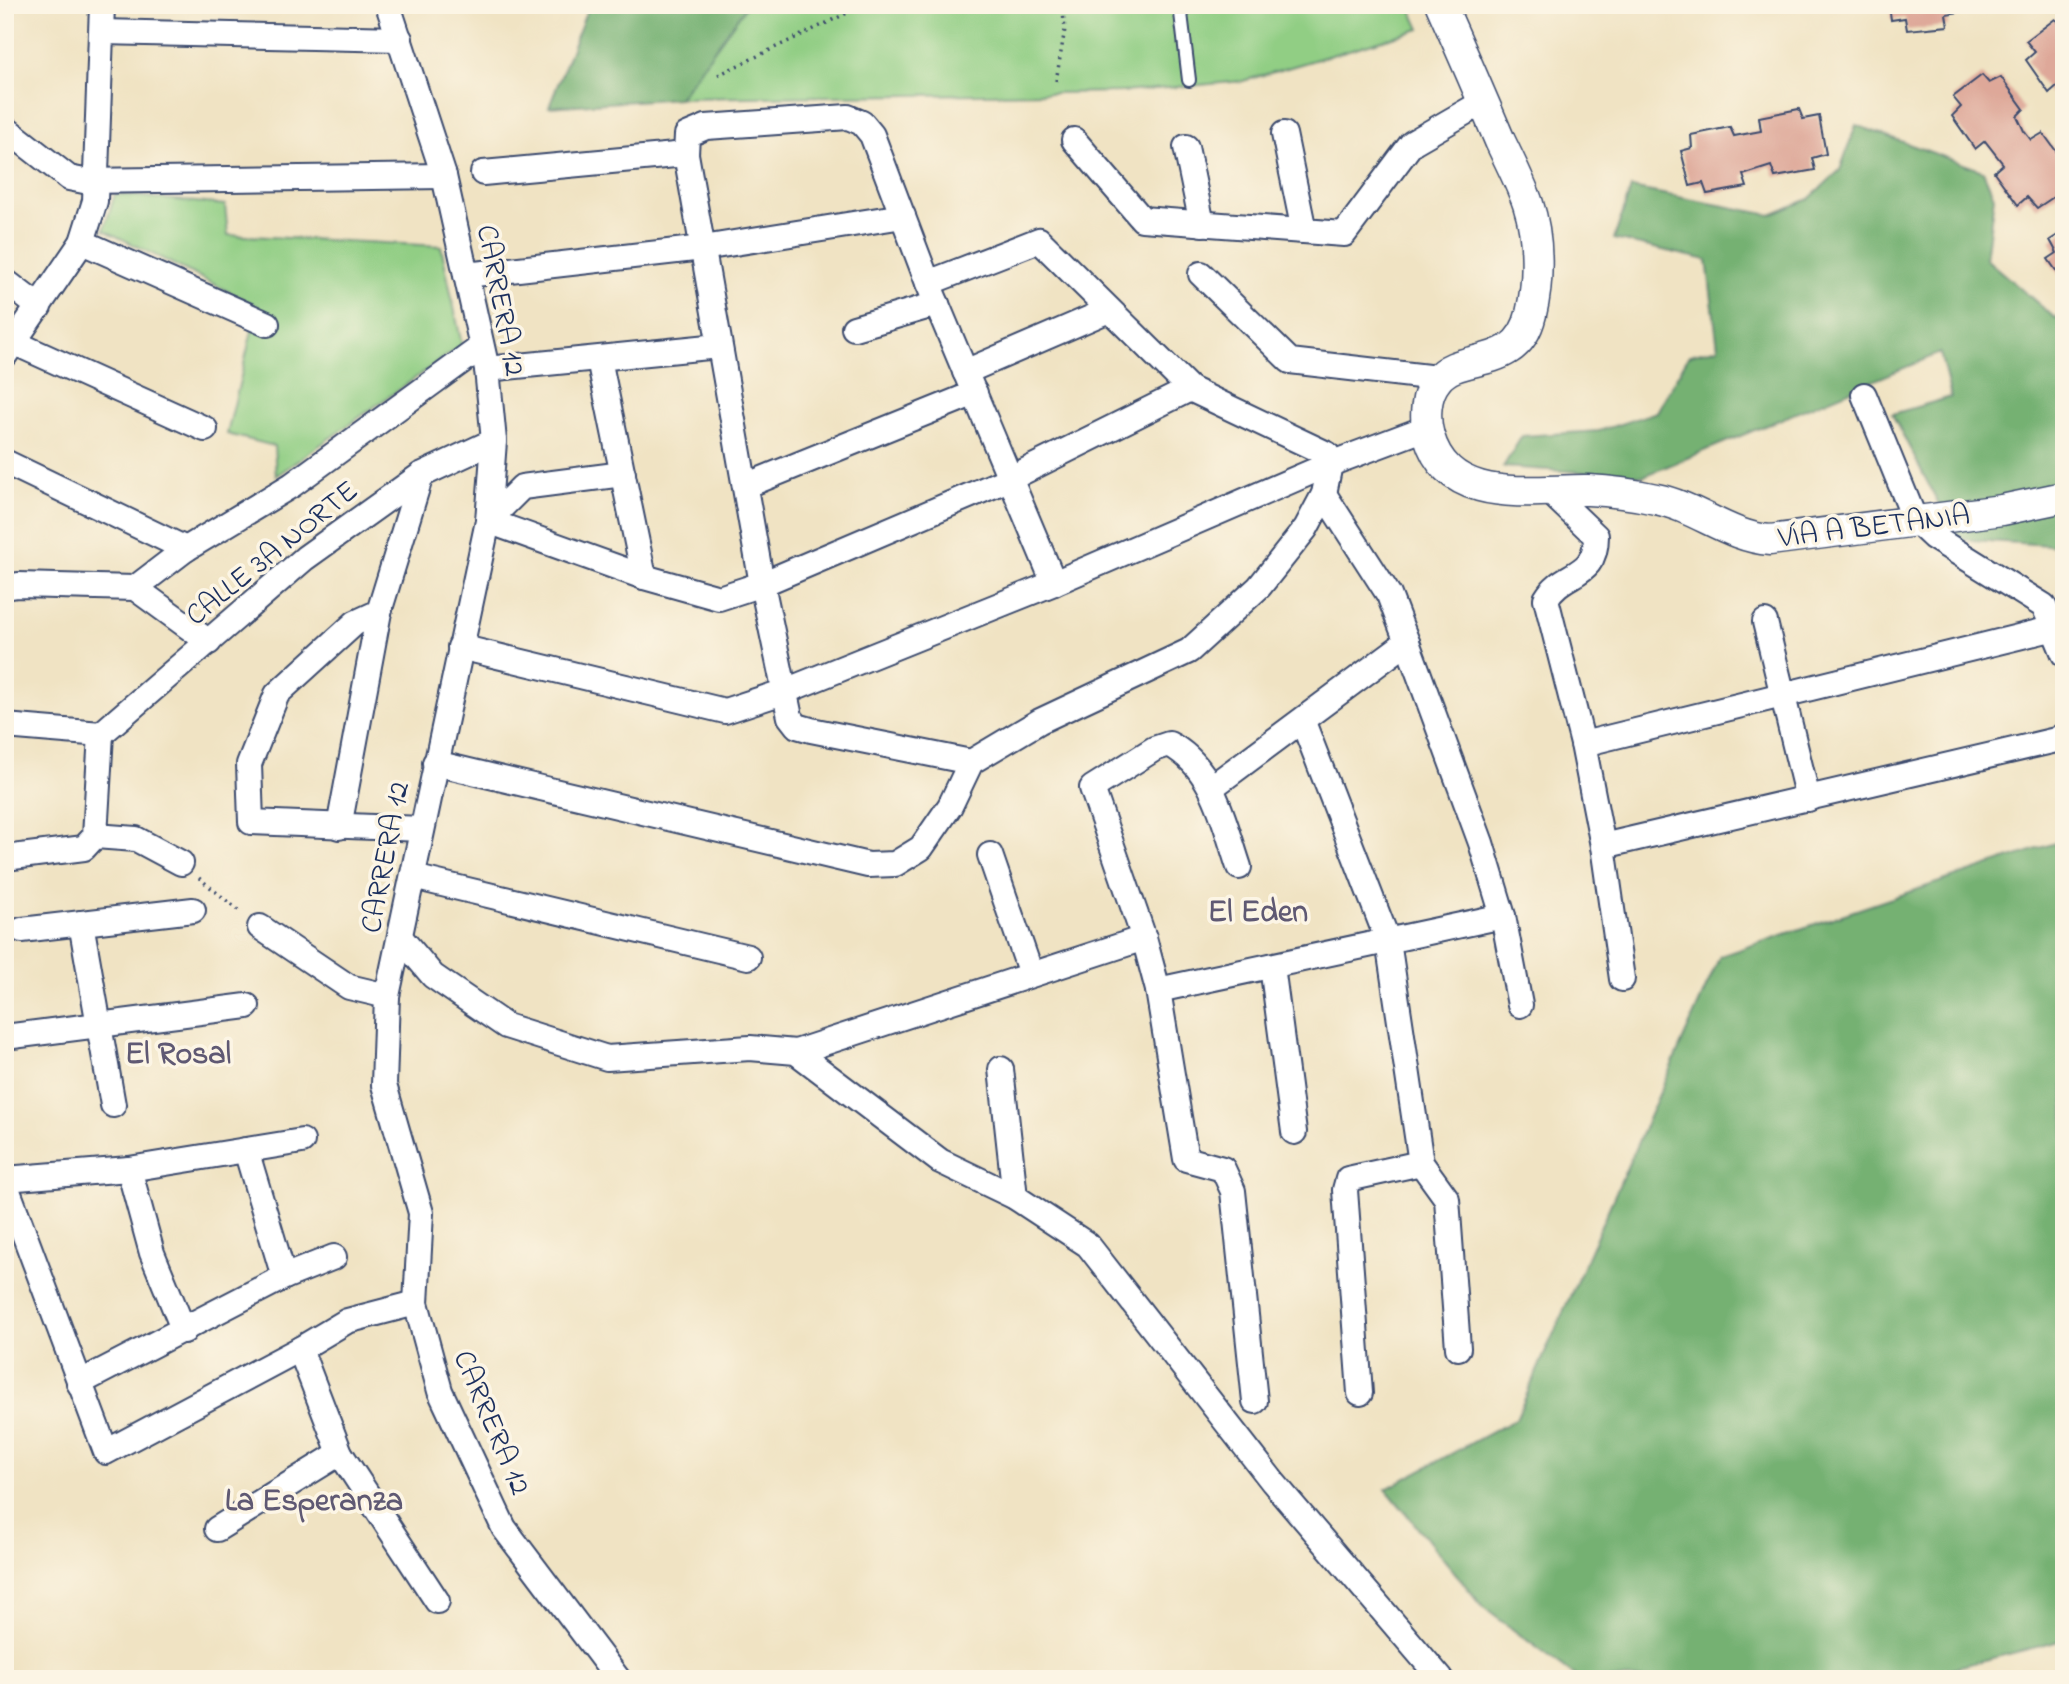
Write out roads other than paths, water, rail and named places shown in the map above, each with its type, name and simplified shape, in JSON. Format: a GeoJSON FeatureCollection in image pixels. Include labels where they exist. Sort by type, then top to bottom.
{"type":"FeatureCollection","features":[{"type":"Feature","properties":{"kind":"street"},"geometry":{"type":"LineString","coordinates":[[102,5],[95,201],[82,242],[10,349],[205,429]]}},
{"type":"Feature","properties":{"kind":"street","name":"CARRERA 12"},"geometry":{"type":"LineString","coordinates":[[388,5],[444,177],[484,358],[494,441],[488,521],[387,996],[384,1085],[421,1213],[416,1303],[440,1391],[504,1528],[618,1679]]}},
{"type":"Feature","properties":{"kind":"street"},"geometry":{"type":"LineString","coordinates":[[1202,274],[1290,361],[1437,379],[1464,365],[1494,358],[1508,350],[1525,331],[1531,314],[1536,267],[1528,204],[1441,5]]}},
{"type":"Feature","properties":{"kind":"street"},"geometry":{"type":"LineString","coordinates":[[102,32],[400,39]]}},
{"type":"Feature","properties":{"kind":"street"},"geometry":{"type":"LineString","coordinates":[[1074,140],[1142,219],[1344,234],[1412,143],[1483,102]]}},
{"type":"Feature","properties":{"kind":"street"},"geometry":{"type":"LineString","coordinates":[[971,762],[797,726],[790,718],[762,584],[685,154],[687,135],[706,127],[848,117],[862,123],[872,135],[932,294],[1054,583]]}},
{"type":"Feature","properties":{"kind":"street"},"geometry":{"type":"LineString","coordinates":[[5,128],[69,178],[444,177]]}},
{"type":"Feature","properties":{"kind":"street"},"geometry":{"type":"LineString","coordinates":[[1284,134],[1304,232]]}},
{"type":"Feature","properties":{"kind":"street"},"geometry":{"type":"LineString","coordinates":[[1186,147],[1202,224]]}},
{"type":"Feature","properties":{"kind":"street"},"geometry":{"type":"LineString","coordinates":[[484,173],[685,154]]}},
{"type":"Feature","properties":{"kind":"street"},"geometry":{"type":"LineString","coordinates":[[467,275],[703,248],[903,216]]}},
{"type":"Feature","properties":{"kind":"street"},"geometry":{"type":"LineString","coordinates":[[435,763],[868,865],[895,864],[921,848],[950,806],[971,762],[1040,721],[1189,651],[1259,587],[1306,528],[1324,494],[1330,464],[1327,454],[1190,389],[1039,240],[932,294],[854,328]]}},
{"type":"Feature","properties":{"kind":"street"},"geometry":{"type":"LineString","coordinates":[[82,242],[267,324]]}},
{"type":"Feature","properties":{"kind":"street"},"geometry":{"type":"LineString","coordinates":[[5,281],[39,307]]}},
{"type":"Feature","properties":{"kind":"street"},"geometry":{"type":"LineString","coordinates":[[745,486],[970,382],[1109,310]]}},
{"type":"Feature","properties":{"kind":"street"},"geometry":{"type":"LineString","coordinates":[[135,588],[186,548],[292,485],[484,358],[599,359],[719,346]]}},
{"type":"Feature","properties":{"kind":"street"},"geometry":{"type":"LineString","coordinates":[[599,359],[644,577]]}},
{"type":"Feature","properties":{"kind":"street"},"geometry":{"type":"LineString","coordinates":[[460,647],[725,711],[783,692],[1054,583],[1330,464],[1426,428],[1427,401],[1437,379]]}},
{"type":"Feature","properties":{"kind":"street"},"geometry":{"type":"LineString","coordinates":[[623,474],[522,487],[488,521],[644,577],[719,598],[762,584],[1011,478],[1190,389]]}},
{"type":"Feature","properties":{"kind":"street"},"geometry":{"type":"LineString","coordinates":[[1864,395],[1915,520],[1933,537],[2044,606],[2064,654]]}},
{"type":"Feature","properties":{"kind":"street","name":"VÍA A BETANIA"},"geometry":{"type":"LineString","coordinates":[[1426,428],[1438,458],[1451,472],[1478,487],[1511,493],[1611,492],[1659,499],[1749,539],[1796,537],[2002,510],[2064,498]]}},
{"type":"Feature","properties":{"kind":"street","name":"CALLE 3A NORTE"},"geometry":{"type":"LineString","coordinates":[[101,734],[305,558],[421,475],[494,441]]}},
{"type":"Feature","properties":{"kind":"street"},"geometry":{"type":"LineString","coordinates":[[5,462],[186,548]]}},
{"type":"Feature","properties":{"kind":"street"},"geometry":{"type":"LineString","coordinates":[[340,827],[379,612],[421,475]]}},
{"type":"Feature","properties":{"kind":"street"},"geometry":{"type":"LineString","coordinates":[[1549,491],[1595,536],[1596,551],[1590,564],[1553,585],[1546,599],[1583,744],[1603,846],[1622,979]]}},
{"type":"Feature","properties":{"kind":"street"},"geometry":{"type":"LineString","coordinates":[[1324,494],[1389,595],[1481,842],[1503,916],[1520,1005]]}},
{"type":"Feature","properties":{"kind":"street"},"geometry":{"type":"LineString","coordinates":[[5,587],[18,584],[135,588],[209,642]]}},
{"type":"Feature","properties":{"kind":"street"},"geometry":{"type":"LineString","coordinates":[[379,612],[355,623],[277,694],[249,764],[251,822],[422,829]]}},
{"type":"Feature","properties":{"kind":"street"},"geometry":{"type":"LineString","coordinates":[[1765,622],[1808,799]]}},
{"type":"Feature","properties":{"kind":"street"},"geometry":{"type":"LineString","coordinates":[[1583,744],[2055,628]]}},
{"type":"Feature","properties":{"kind":"street"},"geometry":{"type":"LineString","coordinates":[[1212,787],[1303,722],[1407,642]]}},
{"type":"Feature","properties":{"kind":"street"},"geometry":{"type":"LineString","coordinates":[[1303,722],[1388,941],[1421,1163],[1447,1199],[1458,1348]]}},
{"type":"Feature","properties":{"kind":"street"},"geometry":{"type":"LineString","coordinates":[[5,726],[101,734],[95,836],[84,848],[5,858]]}},
{"type":"Feature","properties":{"kind":"street"},"geometry":{"type":"LineString","coordinates":[[1603,846],[2056,740],[2064,735]]}},
{"type":"Feature","properties":{"kind":"street"},"geometry":{"type":"LineString","coordinates":[[1239,867],[1212,787],[1187,753],[1169,744],[1154,749],[1092,789],[1144,938],[1158,990],[1186,1159],[1223,1169],[1233,1191],[1255,1401]]}},
{"type":"Feature","properties":{"kind":"street"},"geometry":{"type":"LineString","coordinates":[[95,836],[136,839],[181,863]]}},
{"type":"Feature","properties":{"kind":"street"},"geometry":{"type":"LineString","coordinates":[[990,855],[1031,974]]}},
{"type":"Feature","properties":{"kind":"street"},"geometry":{"type":"LineString","coordinates":[[413,877],[748,957]]}},
{"type":"Feature","properties":{"kind":"street"},"geometry":{"type":"LineString","coordinates":[[22,930],[193,909]]}},
{"type":"Feature","properties":{"kind":"street"},"geometry":{"type":"LineString","coordinates":[[1158,990],[1503,916]]}},
{"type":"Feature","properties":{"kind":"street"},"geometry":{"type":"LineString","coordinates":[[81,923],[113,1105]]}},
{"type":"Feature","properties":{"kind":"street"},"geometry":{"type":"LineString","coordinates":[[260,927],[349,987],[387,996]]}},
{"type":"Feature","properties":{"kind":"street"},"geometry":{"type":"LineString","coordinates":[[400,937],[433,976],[506,1026],[607,1058],[750,1048],[796,1052],[1144,938]]}},
{"type":"Feature","properties":{"kind":"street"},"geometry":{"type":"LineString","coordinates":[[1272,966],[1294,1132]]}},
{"type":"Feature","properties":{"kind":"street"},"geometry":{"type":"LineString","coordinates":[[5,1037],[247,1006]]}},
{"type":"Feature","properties":{"kind":"street"},"geometry":{"type":"LineString","coordinates":[[796,1052],[861,1098],[940,1161],[1015,1197],[1088,1245],[1273,1482],[1441,1679]]}},
{"type":"Feature","properties":{"kind":"street"},"geometry":{"type":"LineString","coordinates":[[1001,1069],[1015,1197]]}},
{"type":"Feature","properties":{"kind":"street"},"geometry":{"type":"LineString","coordinates":[[302,1141],[129,1169],[5,1181],[106,1452],[300,1349],[347,1321],[416,1303]]}},
{"type":"Feature","properties":{"kind":"street"},"geometry":{"type":"LineString","coordinates":[[246,1150],[284,1277]]}},
{"type":"Feature","properties":{"kind":"street"},"geometry":{"type":"LineString","coordinates":[[1360,1393],[1345,1190],[1349,1179],[1421,1163]]}},
{"type":"Feature","properties":{"kind":"street"},"geometry":{"type":"LineString","coordinates":[[129,1169],[152,1254],[184,1331]]}},
{"type":"Feature","properties":{"kind":"street"},"geometry":{"type":"LineString","coordinates":[[79,1383],[284,1277],[334,1257]]}},
{"type":"Feature","properties":{"kind":"street"},"geometry":{"type":"LineString","coordinates":[[300,1349],[340,1453],[437,1601]]}},
{"type":"Feature","properties":{"kind":"street"},"geometry":{"type":"LineString","coordinates":[[217,1529],[340,1453]]}},
{"type":"Feature","properties":{"kind":"lane"},"geometry":{"type":"LineString","coordinates":[[1180,5],[1189,80]]}},
{"type":"Feature","properties":{"kind":"district","name":"El Eden"},"geometry":{"type":"Point","coordinates":[1258,910]}},
{"type":"Feature","properties":{"kind":"district","name":"El Rosal"},"geometry":{"type":"Point","coordinates":[178,1052]}},
{"type":"Feature","properties":{"kind":"district","name":"La Esperanza"},"geometry":{"type":"Point","coordinates":[314,1499]}}]}
